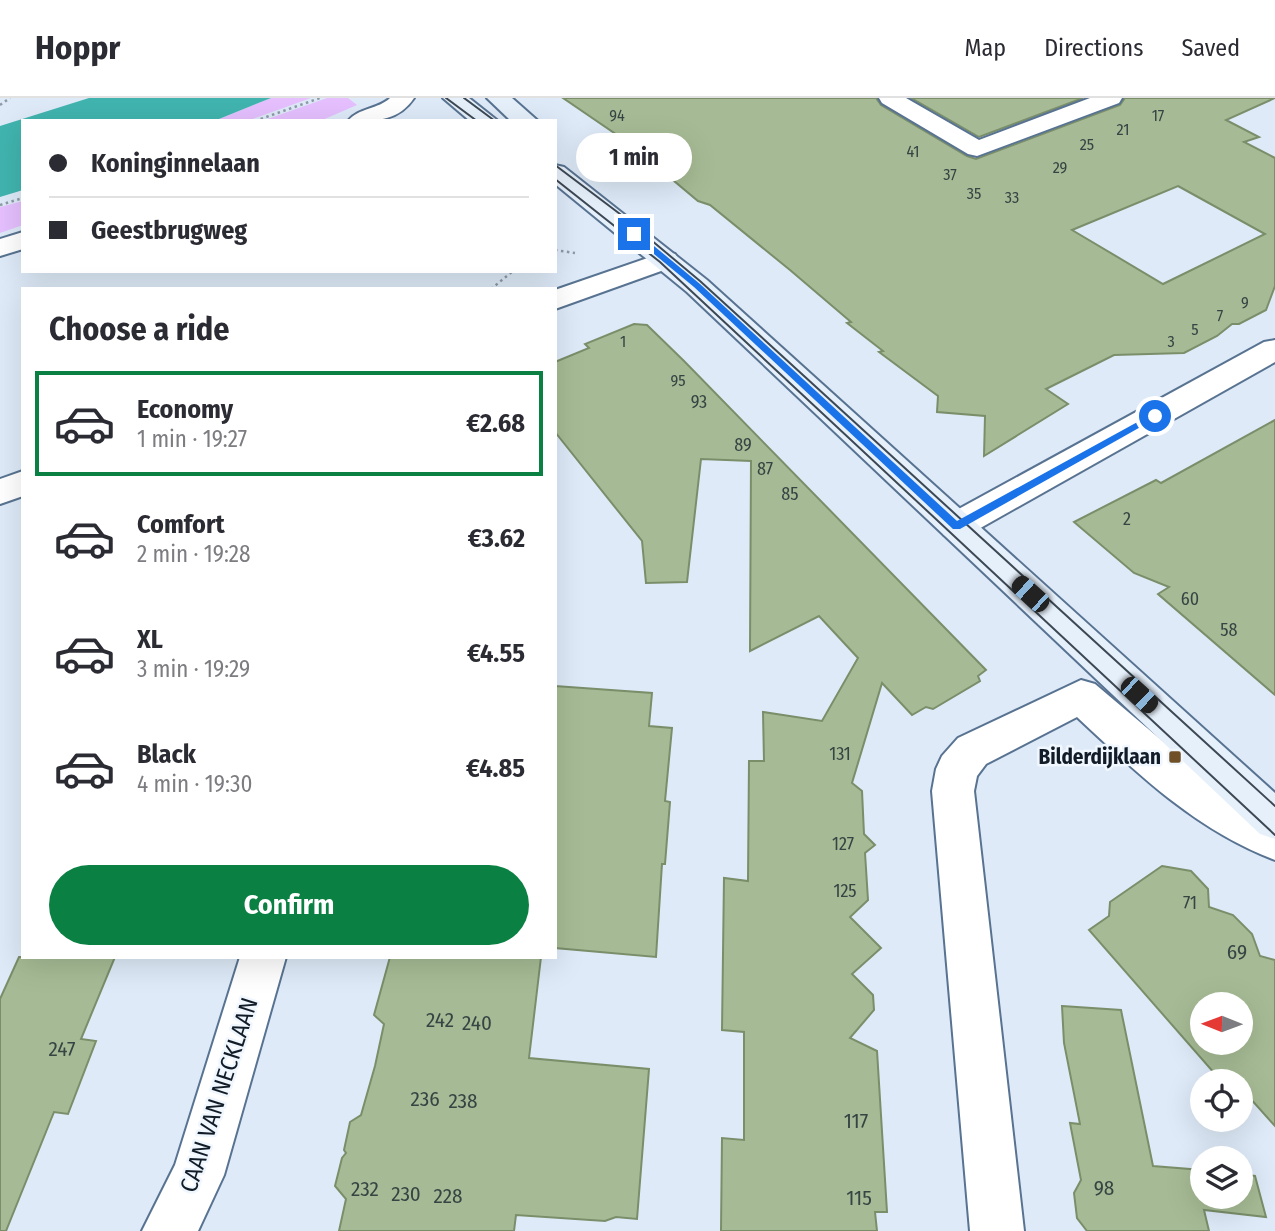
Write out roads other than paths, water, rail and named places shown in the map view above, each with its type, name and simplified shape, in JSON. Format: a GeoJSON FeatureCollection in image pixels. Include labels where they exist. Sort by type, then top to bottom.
{"type":"FeatureCollection","features":[{"type":"Feature","properties":{"kind":"street"},"geometry":{"type":"LineString","coordinates":[[365,119],[392,109],[403,98]]}},
{"type":"Feature","properties":{"kind":"street"},"geometry":{"type":"LineString","coordinates":[[454,98],[483,119]]}},
{"type":"Feature","properties":{"kind":"street"},"geometry":{"type":"LineString","coordinates":[[498,98],[524,119]]}},
{"type":"Feature","properties":{"kind":"street"},"geometry":{"type":"LineString","coordinates":[[890,98],[977,149],[1111,98]]}},
{"type":"Feature","properties":{"kind":"street"},"geometry":{"type":"LineString","coordinates":[[557,148],[599,185],[620,214],[624,225]]}},
{"type":"Feature","properties":{"kind":"street"},"geometry":{"type":"LineString","coordinates":[[557,174],[697,286],[1275,820]]}},
{"type":"Feature","properties":{"kind":"street"},"geometry":{"type":"LineString","coordinates":[[0,248],[21,241]]}},
{"type":"Feature","properties":{"kind":"street"},"geometry":{"type":"LineString","coordinates":[[557,299],[665,260]]}},
{"type":"Feature","properties":{"kind":"street"},"geometry":{"type":"LineString","coordinates":[[956,526],[1275,349]]}},
{"type":"Feature","properties":{"kind":"street"},"geometry":{"type":"LineString","coordinates":[[0,492],[21,484]]}},
{"type":"Feature","properties":{"kind":"street"},"geometry":{"type":"LineString","coordinates":[[997,1231],[953,791],[957,769],[972,751],[1081,696],[1178,783],[1248,830],[1275,840]]}},
{"type":"Feature","properties":{"kind":"street","name":"CAAN VAN NECKLAAN"},"geometry":{"type":"LineString","coordinates":[[169,1231],[198,1175],[262,959]]}},
{"type":"Feature","properties":{"kind":"tram line"},"geometry":{"type":"LineString","coordinates":[[446,98],[474,119]]}},
{"type":"Feature","properties":{"kind":"tram line"},"geometry":{"type":"LineString","coordinates":[[464,98],[492,119]]}},
{"type":"Feature","properties":{"kind":"tram line"},"geometry":{"type":"LineString","coordinates":[[557,167],[620,214],[700,281],[1275,806]]}},
{"type":"Feature","properties":{"kind":"tram line"},"geometry":{"type":"LineString","coordinates":[[557,181],[660,262],[1275,835]]}},
{"type":"Feature","properties":{"kind":"place","name":"Bilderdijklaan"},"geometry":{"type":"Point","coordinates":[1175,757]}}]}
